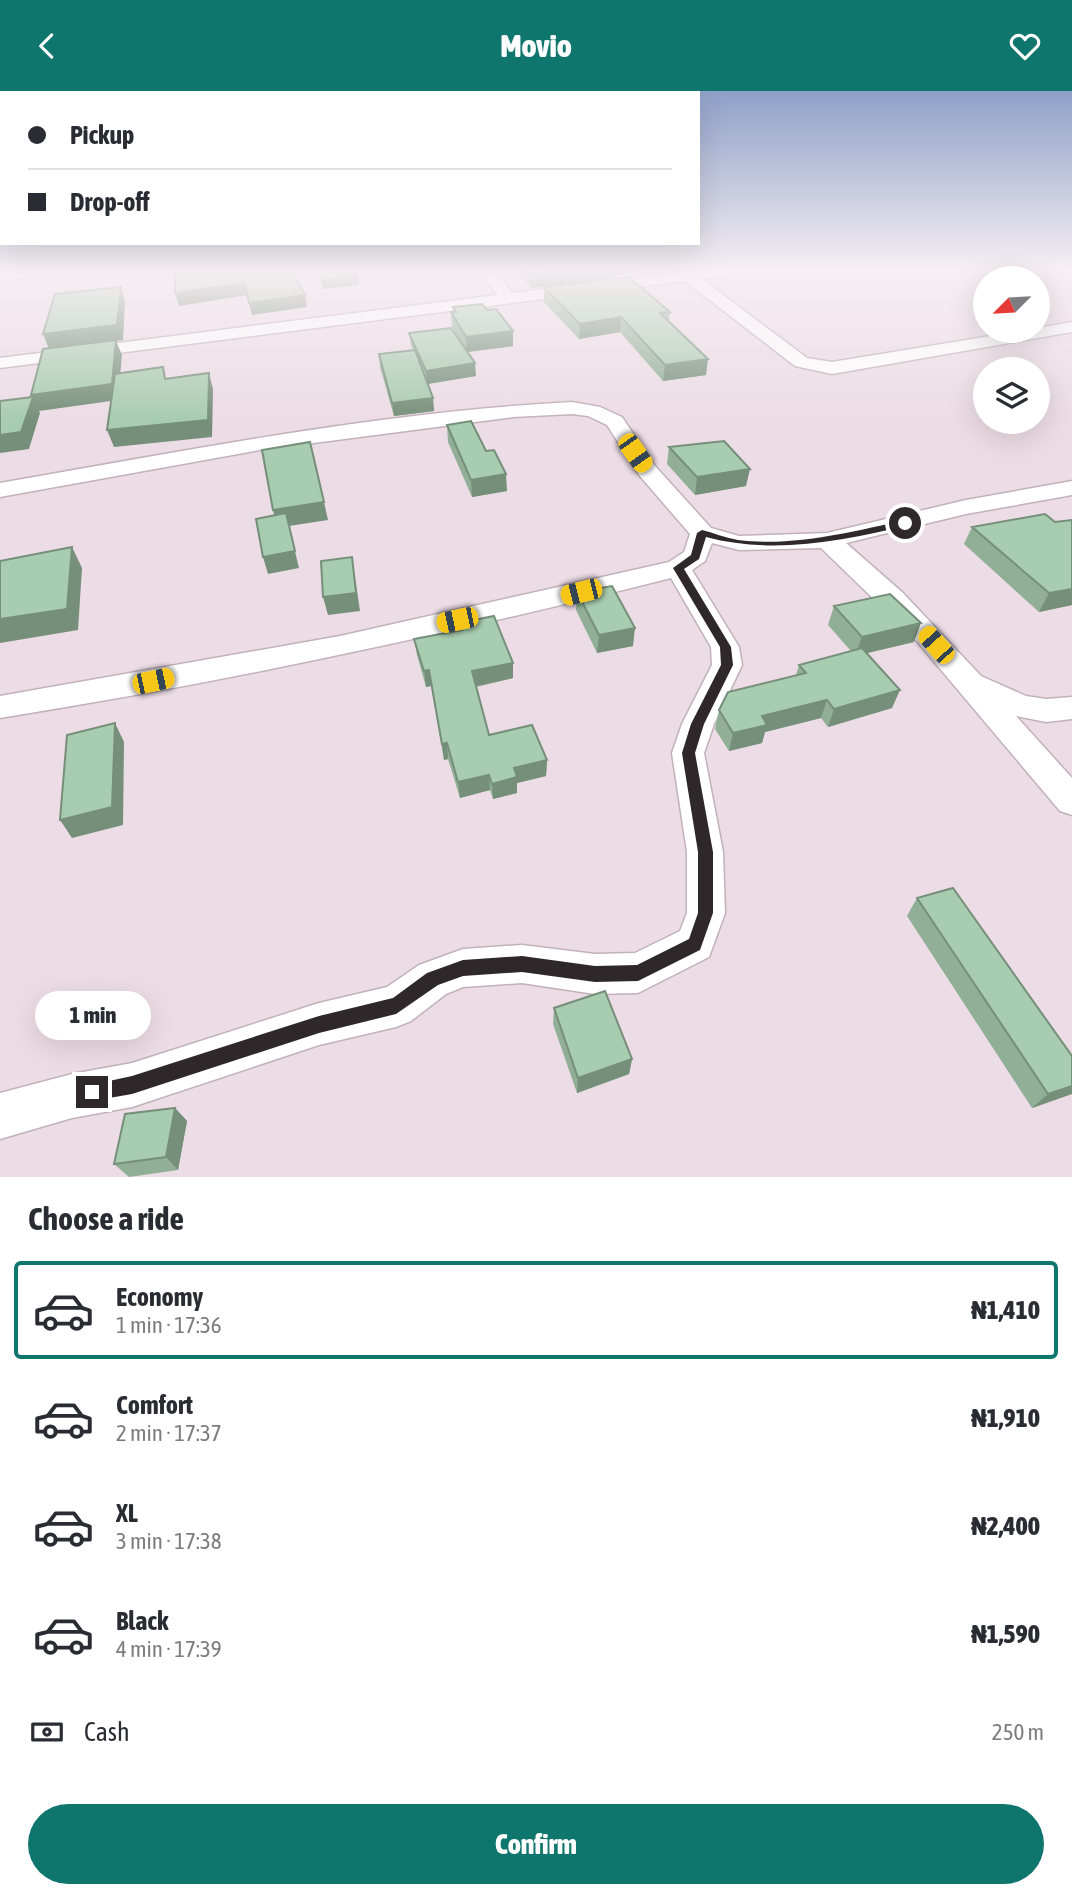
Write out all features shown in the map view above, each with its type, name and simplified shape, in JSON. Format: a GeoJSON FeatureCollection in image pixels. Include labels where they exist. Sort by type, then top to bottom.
{"type":"FeatureCollection","features":[{"type":"Feature","properties":{"kind":"street"},"geometry":{"type":"LineString","coordinates":[[0,363],[339,320]]}},
{"type":"Feature","properties":{"kind":"street"},"geometry":{"type":"LineString","coordinates":[[746,320],[801,362],[815,366],[855,365],[1072,327]]}},
{"type":"Feature","properties":{"kind":"street"},"geometry":{"type":"LineString","coordinates":[[0,491],[273,443],[513,411],[572,408],[593,411],[615,421],[647,470],[702,533],[739,543],[827,540],[966,507],[1072,488]]}},
{"type":"Feature","properties":{"kind":"street"},"geometry":{"type":"LineString","coordinates":[[0,707],[101,692],[307,653],[533,604],[678,568],[696,556],[702,533]]}},
{"type":"Feature","properties":{"kind":"street"},"geometry":{"type":"LineString","coordinates":[[827,540],[864,569],[967,680],[1072,801]]}},
{"type":"Feature","properties":{"kind":"street"},"geometry":{"type":"LineString","coordinates":[[0,1116],[72,1095],[132,1085],[319,1024],[396,1006],[432,979],[463,968],[522,964],[595,974],[638,973],[695,944],[706,913],[705,852],[688,753],[698,724],[727,665],[725,647],[678,568]]}},
{"type":"Feature","properties":{"kind":"street"},"geometry":{"type":"LineString","coordinates":[[967,680],[1009,703],[1046,713],[1072,708]]}},
{"type":"Feature","properties":{"kind":"building"},"geometry":{"type":"Polygon","coordinates":[[[47,320],[118,320],[117,325],[43,334],[47,320]]]}},
{"type":"Feature","properties":{"kind":"building"},"geometry":{"type":"Polygon","coordinates":[[[456,320],[504,320],[513,331],[466,337],[456,320]]]}},
{"type":"Feature","properties":{"kind":"building"},"geometry":{"type":"Polygon","coordinates":[[[576,320],[605,320],[580,324],[576,320]]]}},
{"type":"Feature","properties":{"kind":"building"},"geometry":{"type":"Polygon","coordinates":[[[623,320],[667,320],[708,359],[665,365],[623,320]]]}},
{"type":"Feature","properties":{"kind":"building"},"geometry":{"type":"Polygon","coordinates":[[[451,328],[475,363],[426,371],[409,333],[451,328]]]}},
{"type":"Feature","properties":{"kind":"building"},"geometry":{"type":"Polygon","coordinates":[[[116,340],[112,384],[31,395],[43,349],[116,340]]]}},
{"type":"Feature","properties":{"kind":"building"},"geometry":{"type":"Polygon","coordinates":[[[415,350],[433,398],[392,403],[379,354],[415,350]]]}},
{"type":"Feature","properties":{"kind":"building"},"geometry":{"type":"Polygon","coordinates":[[[163,367],[165,379],[209,373],[208,420],[107,430],[115,374],[163,367]]]}},
{"type":"Feature","properties":{"kind":"building"},"geometry":{"type":"Polygon","coordinates":[[[33,397],[21,432],[0,435],[0,401],[33,397]]]}},
{"type":"Feature","properties":{"kind":"building"},"geometry":{"type":"Polygon","coordinates":[[[471,421],[486,451],[494,450],[506,474],[471,480],[447,425],[471,421]]]}},
{"type":"Feature","properties":{"kind":"building"},"geometry":{"type":"Polygon","coordinates":[[[724,441],[750,469],[697,477],[669,447],[724,441]]]}},
{"type":"Feature","properties":{"kind":"building"},"geometry":{"type":"Polygon","coordinates":[[[310,442],[324,502],[273,510],[262,450],[310,442]]]}},
{"type":"Feature","properties":{"kind":"building"},"geometry":{"type":"Polygon","coordinates":[[[286,513],[295,551],[263,557],[256,519],[286,513]]]}},
{"type":"Feature","properties":{"kind":"building"},"geometry":{"type":"Polygon","coordinates":[[[1045,514],[1055,522],[1072,520],[1072,589],[1049,593],[972,527],[1045,514]]]}},
{"type":"Feature","properties":{"kind":"building"},"geometry":{"type":"Polygon","coordinates":[[[72,547],[67,609],[0,619],[0,561],[72,547]]]}},
{"type":"Feature","properties":{"kind":"building"},"geometry":{"type":"Polygon","coordinates":[[[352,557],[356,593],[323,597],[321,561],[352,557]]]}},
{"type":"Feature","properties":{"kind":"building"},"geometry":{"type":"Polygon","coordinates":[[[612,586],[635,628],[599,635],[577,592],[612,586]]]}},
{"type":"Feature","properties":{"kind":"building"},"geometry":{"type":"Polygon","coordinates":[[[890,594],[921,623],[862,637],[834,606],[890,594]]]}},
{"type":"Feature","properties":{"kind":"building"},"geometry":{"type":"Polygon","coordinates":[[[494,616],[513,663],[472,671],[489,735],[532,725],[547,760],[514,768],[517,777],[492,784],[489,775],[458,782],[447,743],[442,744],[429,670],[424,671],[414,639],[462,630],[459,623],[494,616]]]}},
{"type":"Feature","properties":{"kind":"building"},"geometry":{"type":"Polygon","coordinates":[[[862,648],[900,690],[834,709],[827,700],[762,716],[767,725],[733,733],[719,710],[728,692],[806,673],[799,665],[862,648]]]}},
{"type":"Feature","properties":{"kind":"building"},"geometry":{"type":"Polygon","coordinates":[[[115,723],[112,807],[60,820],[67,735],[115,723]]]}},
{"type":"Feature","properties":{"kind":"building"},"geometry":{"type":"Polygon","coordinates":[[[953,888],[1072,1056],[1072,1086],[1048,1094],[917,898],[953,888]]]}},
{"type":"Feature","properties":{"kind":"building"},"geometry":{"type":"Polygon","coordinates":[[[605,991],[632,1059],[578,1078],[554,1008],[605,991]]]}},
{"type":"Feature","properties":{"kind":"building"},"geometry":{"type":"Polygon","coordinates":[[[175,1108],[166,1157],[114,1164],[125,1114],[175,1108]]]}},
{"type":"Feature","properties":{"kind":"route"},"geometry":{"type":"LineString","coordinates":[[92,1092],[132,1085],[278,1040],[319,1024],[396,1006],[432,979],[463,968],[522,964],[595,974],[638,973],[695,944],[706,913],[705,852],[688,753],[698,724],[727,665],[725,647],[678,568],[687,565],[696,556],[702,533],[714,539],[739,543],[783,543],[827,540],[905,523]]}}]}
